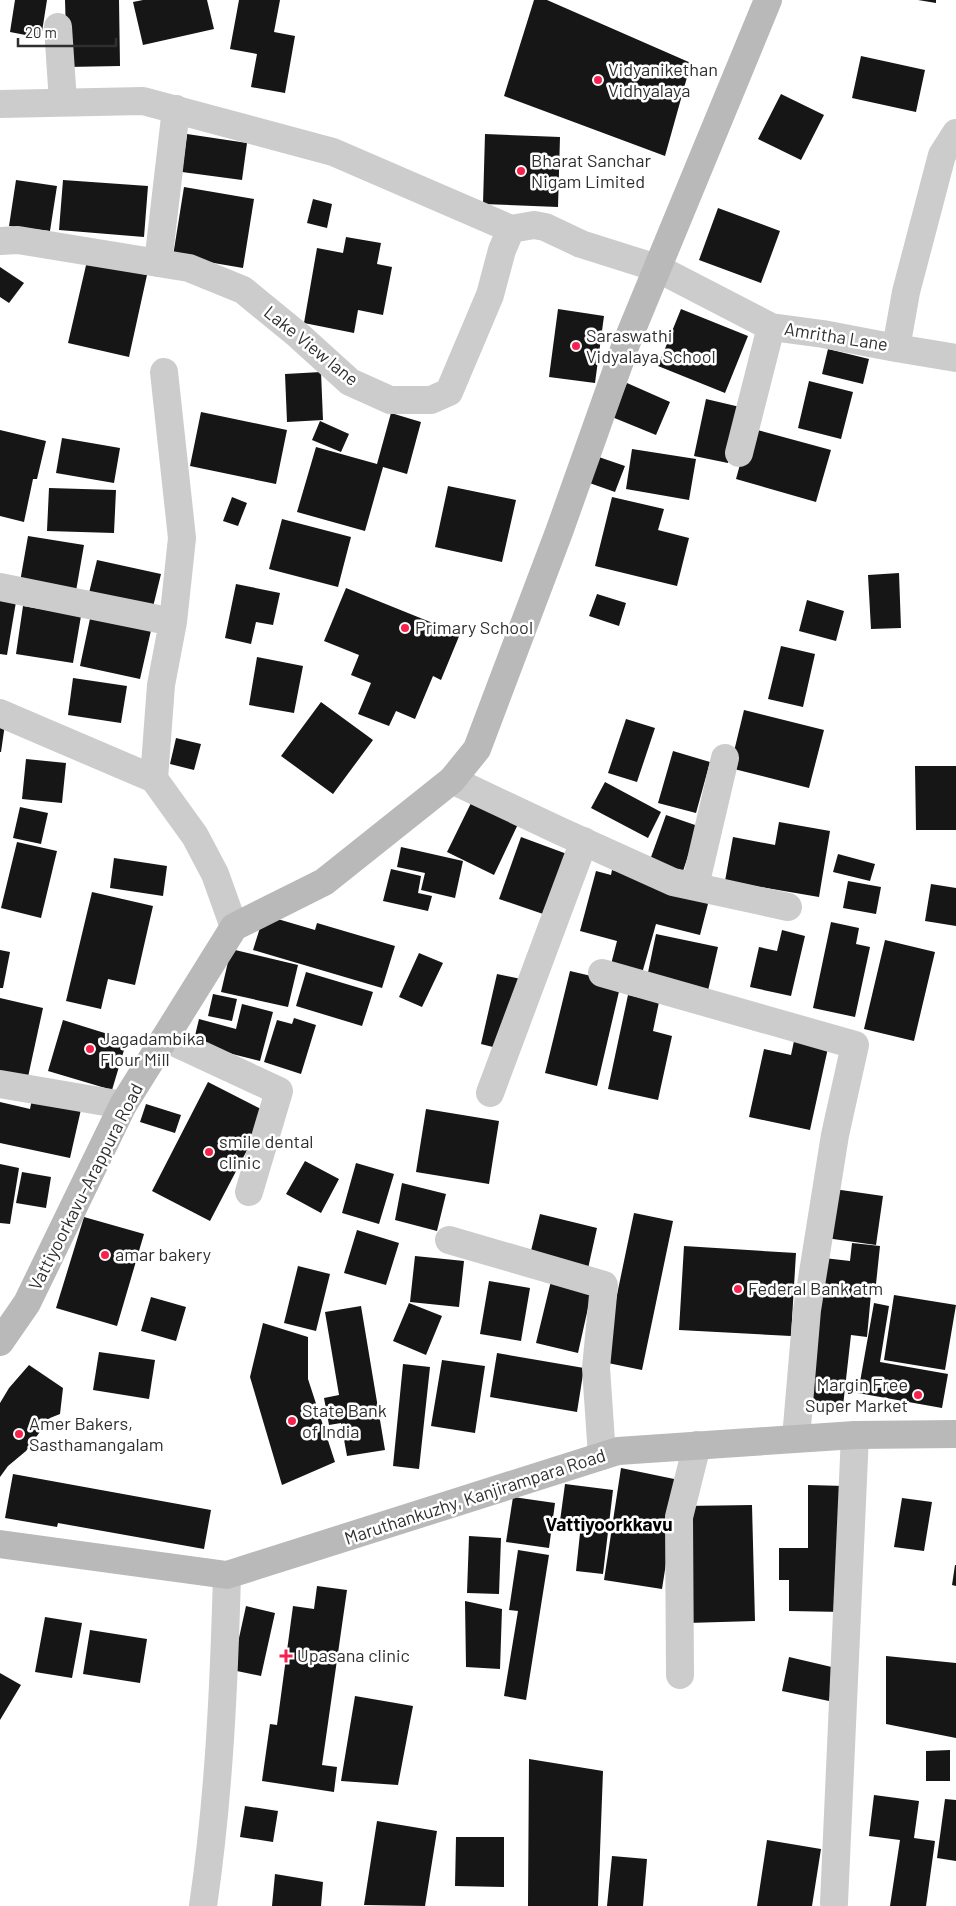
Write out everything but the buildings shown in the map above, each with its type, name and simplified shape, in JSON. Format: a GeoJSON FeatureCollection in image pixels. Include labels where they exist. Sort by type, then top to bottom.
{"type":"FeatureCollection","features":[{"type":"Feature","properties":{"kind":"street"},"geometry":{"type":"LineString","coordinates":[[0,713],[154,779],[195,836],[215,874],[234,927],[324,882],[452,780],[477,749],[626,344],[768,0]]}},
{"type":"Feature","properties":{"kind":"street"},"geometry":{"type":"LineString","coordinates":[[58,27],[63,102]]}},
{"type":"Feature","properties":{"kind":"street"},"geometry":{"type":"LineString","coordinates":[[0,104],[143,101],[176,109],[333,152],[511,229],[534,225],[545,227],[581,244],[657,268]]}},
{"type":"Feature","properties":{"kind":"street"},"geometry":{"type":"LineString","coordinates":[[158,263],[176,109]]}},
{"type":"Feature","properties":{"kind":"street","name":"Amritha Lane"},"geometry":{"type":"LineString","coordinates":[[657,268],[771,327],[823,334],[896,348],[906,292],[942,155],[956,133]]}},
{"type":"Feature","properties":{"kind":"street","name":"Lake View lane"},"geometry":{"type":"LineString","coordinates":[[0,241],[18,240],[189,268],[243,290],[298,335],[350,382],[390,400],[431,400],[449,392],[490,296],[502,250],[511,229]]}},
{"type":"Feature","properties":{"kind":"street"},"geometry":{"type":"LineString","coordinates":[[739,453],[771,327]]}},
{"type":"Feature","properties":{"kind":"street"},"geometry":{"type":"LineString","coordinates":[[896,348],[956,358]]}},
{"type":"Feature","properties":{"kind":"street"},"geometry":{"type":"LineString","coordinates":[[154,779],[161,685],[173,622],[182,538],[164,372]]}},
{"type":"Feature","properties":{"kind":"street"},"geometry":{"type":"LineString","coordinates":[[0,587],[173,622]]}},
{"type":"Feature","properties":{"kind":"street"},"geometry":{"type":"LineString","coordinates":[[695,886],[725,758]]}},
{"type":"Feature","properties":{"kind":"street"},"geometry":{"type":"LineString","coordinates":[[452,780],[673,882],[788,907]]}},
{"type":"Feature","properties":{"kind":"street"},"geometry":{"type":"LineString","coordinates":[[490,1093],[584,841]]}},
{"type":"Feature","properties":{"kind":"street","name":"Vattiyoorkavu-Arappura Road"},"geometry":{"type":"LineString","coordinates":[[0,1342],[27,1303],[123,1105],[234,927]]}},
{"type":"Feature","properties":{"kind":"street"},"geometry":{"type":"LineString","coordinates":[[602,973],[855,1045],[835,1134],[807,1310],[796,1438]]}},
{"type":"Feature","properties":{"kind":"street"},"geometry":{"type":"LineString","coordinates":[[165,1038],[279,1091],[249,1192]]}},
{"type":"Feature","properties":{"kind":"street"},"geometry":{"type":"LineString","coordinates":[[0,1084],[123,1105]]}},
{"type":"Feature","properties":{"kind":"street"},"geometry":{"type":"LineString","coordinates":[[449,1240],[604,1284],[596,1368],[602,1456]]}},
{"type":"Feature","properties":{"kind":"street"},"geometry":{"type":"LineString","coordinates":[[834,1903],[855,1434]]}},
{"type":"Feature","properties":{"kind":"street","name":"Maruthankuzhy, Kanjirampara Road"},"geometry":{"type":"LineString","coordinates":[[0,1544],[227,1575],[618,1451],[855,1434],[956,1434]]}},
{"type":"Feature","properties":{"kind":"street"},"geometry":{"type":"LineString","coordinates":[[680,1675],[679,1517],[697,1445]]}},
{"type":"Feature","properties":{"kind":"street"},"geometry":{"type":"LineString","coordinates":[[203,1906],[209,1865],[224,1687],[227,1575]]}},
{"type":"Feature","properties":{"kind":"place","name":"Vidyanikethan Vidhyalaya"},"geometry":{"type":"Point","coordinates":[598,80]}},
{"type":"Feature","properties":{"kind":"place","name":"Bharat Sanchar Nigam Limited"},"geometry":{"type":"Point","coordinates":[521,171]}},
{"type":"Feature","properties":{"kind":"place","name":"Saraswathi Vidyalaya School"},"geometry":{"type":"Point","coordinates":[576,346]}},
{"type":"Feature","properties":{"kind":"place","name":"Primary School"},"geometry":{"type":"Point","coordinates":[405,628]}},
{"type":"Feature","properties":{"kind":"place","name":"Jagadambika Flour Mill"},"geometry":{"type":"Point","coordinates":[90,1049]}},
{"type":"Feature","properties":{"kind":"place","name":"smile dental clinic"},"geometry":{"type":"Point","coordinates":[209,1152]}},
{"type":"Feature","properties":{"kind":"place","name":"amar bakery"},"geometry":{"type":"Point","coordinates":[105,1255]}},
{"type":"Feature","properties":{"kind":"place","name":"Federal Bank atm"},"geometry":{"type":"Point","coordinates":[738,1289]}},
{"type":"Feature","properties":{"kind":"place","name":"Margin Free Super Market"},"geometry":{"type":"Point","coordinates":[918,1395]}},
{"type":"Feature","properties":{"kind":"place","name":"State Bank of India"},"geometry":{"type":"Point","coordinates":[292,1421]}},
{"type":"Feature","properties":{"kind":"place","name":"Amer Bakers, Sasthamangalam"},"geometry":{"type":"Point","coordinates":[19,1434]}},
{"type":"Feature","properties":{"kind":"place","name":"Upasana clinic"},"geometry":{"type":"Point","coordinates":[286,1656]}},
{"type":"Feature","properties":{"kind":"district","name":"Vattiyoorkkavu"},"geometry":{"type":"Point","coordinates":[609,1524]}}]}
